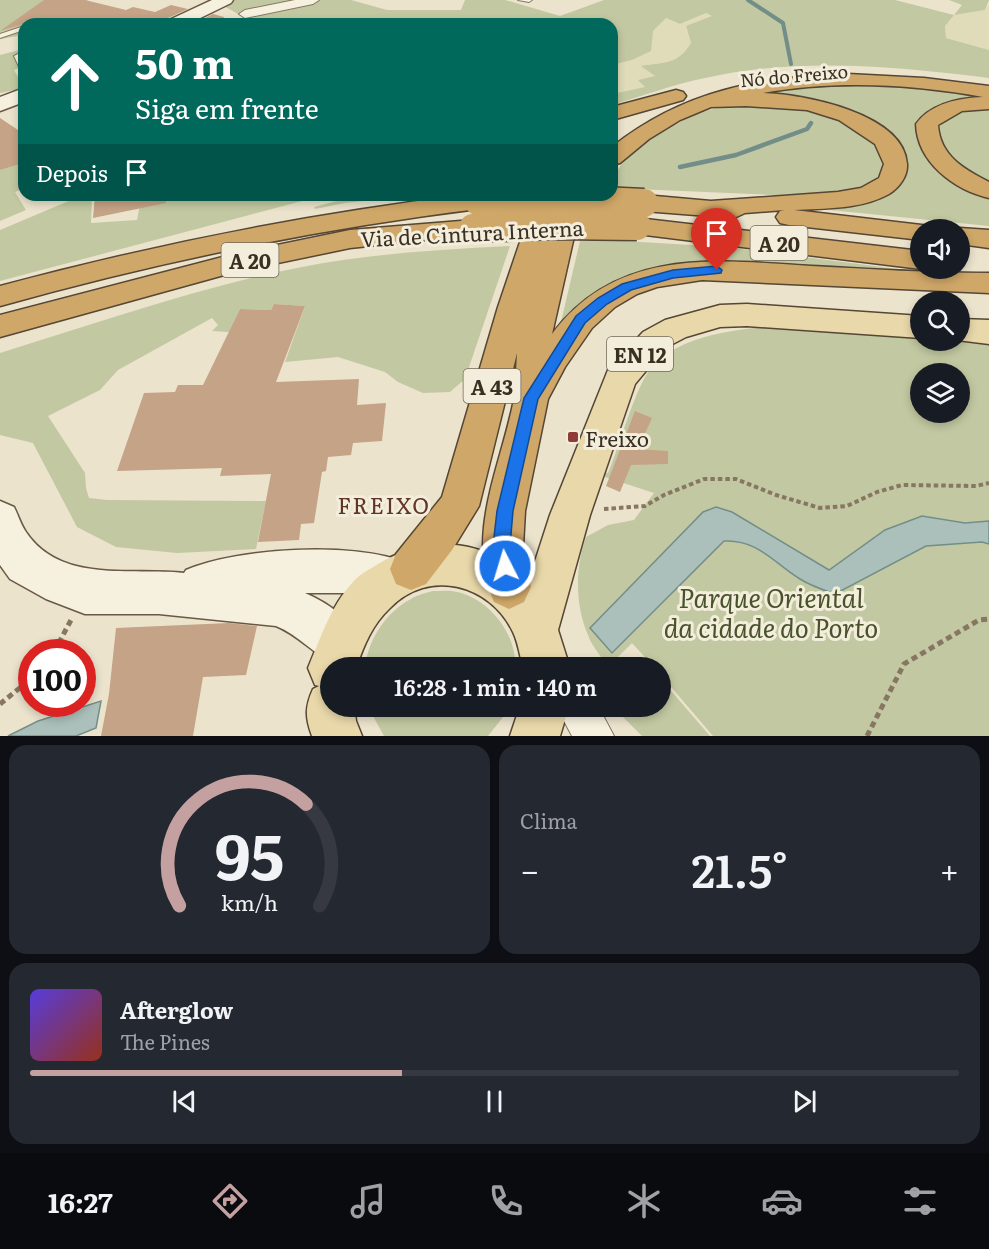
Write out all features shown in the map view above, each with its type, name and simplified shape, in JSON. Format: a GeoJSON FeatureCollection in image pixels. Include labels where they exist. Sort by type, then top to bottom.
{"type":"FeatureCollection","features":[{"type":"Feature","properties":{"kind":"highway","name":"Nó do Freixo"},"geometry":{"type":"LineString","coordinates":[[618,131],[633,120],[676,96],[706,86],[771,74],[833,70],[906,73],[989,84]]}},
{"type":"Feature","properties":{"kind":"highway","name":"Nó do Freixo"},"geometry":{"type":"LineString","coordinates":[[618,153],[635,137],[705,101],[733,92],[778,83],[846,80],[917,83],[989,92]]}},
{"type":"Feature","properties":{"kind":"highway"},"geometry":{"type":"LineString","coordinates":[[618,112],[676,96]]}},
{"type":"Feature","properties":{"kind":"highway"},"geometry":{"type":"LineString","coordinates":[[705,101],[781,99],[801,101],[839,112],[854,118],[886,141],[896,168],[893,176],[881,188],[856,197],[712,208]]}},
{"type":"Feature","properties":{"kind":"highway"},"geometry":{"type":"LineString","coordinates":[[989,103],[958,105],[943,110],[927,124],[926,133],[932,150],[949,167],[989,191]]}},
{"type":"Feature","properties":{"kind":"highway"},"geometry":{"type":"LineString","coordinates":[[146,258],[267,217],[326,201]]}},
{"type":"Feature","properties":{"kind":"highway","name":"A 43"},"geometry":{"type":"LineString","coordinates":[[402,573],[438,537],[459,506],[513,307],[534,242],[557,201]]}},
{"type":"Feature","properties":{"kind":"highway","name":"A 43"},"geometry":{"type":"LineString","coordinates":[[509,587],[502,546],[505,511],[531,398],[533,350],[559,241],[582,201]]}},
{"type":"Feature","properties":{"kind":"highway","name":"Via de Cintura Interna"},"geometry":{"type":"LineString","coordinates":[[32,302],[146,258],[290,228],[407,209],[555,225],[712,208],[910,231]]}},
{"type":"Feature","properties":{"kind":"highway","name":"Via de Cintura Interna"},"geometry":{"type":"LineString","coordinates":[[640,214],[910,258]]}},
{"type":"Feature","properties":{"kind":"highway","name":"Via de Cintura Interna"},"geometry":{"type":"LineString","coordinates":[[32,302],[476,215]]}},
{"type":"Feature","properties":{"kind":"highway"},"geometry":{"type":"LineString","coordinates":[[970,237],[989,239]]}},
{"type":"Feature","properties":{"kind":"highway"},"geometry":{"type":"LineString","coordinates":[[970,265],[989,267]]}},
{"type":"Feature","properties":{"kind":"highway"},"geometry":{"type":"LineString","coordinates":[[531,398],[581,320],[603,301],[626,287],[652,279],[673,274],[717,270],[949,284],[989,283]]}},
{"type":"Feature","properties":{"kind":"highway","name":"A 20"},"geometry":{"type":"LineString","coordinates":[[0,296],[32,302]]}},
{"type":"Feature","properties":{"kind":"highway","name":"A 20"},"geometry":{"type":"LineString","coordinates":[[0,326],[32,302]]}},
{"type":"Feature","properties":{"kind":"main road"},"geometry":{"type":"LineString","coordinates":[[188,18],[220,3]]}},
{"type":"Feature","properties":{"kind":"main road"},"geometry":{"type":"LineString","coordinates":[[0,105],[18,97]]}},
{"type":"Feature","properties":{"kind":"main road","name":"EN 12"},"geometry":{"type":"LineString","coordinates":[[542,647],[570,515],[620,379],[654,340],[698,321],[720,316],[747,315],[910,326]]}},
{"type":"Feature","properties":{"kind":"main road"},"geometry":{"type":"LineString","coordinates":[[970,331],[989,332]]}},
{"type":"Feature","properties":{"kind":"main road"},"geometry":{"type":"LineString","coordinates":[[0,520],[10,545],[25,564],[61,584],[85,592],[159,592],[276,604],[306,616],[320,661]]}},
{"type":"Feature","properties":{"kind":"main road","name":"EN 12"},"geometry":{"type":"LineString","coordinates":[[343,657],[356,609],[381,584],[402,573],[436,563],[462,564],[487,572],[509,587],[525,604],[542,647]]}},
{"type":"Feature","properties":{"kind":"main road"},"geometry":{"type":"LineString","coordinates":[[159,592],[254,575],[402,573]]}},
{"type":"Feature","properties":{"kind":"main road"},"geometry":{"type":"LineString","coordinates":[[535,736],[541,717]]}},
{"type":"Feature","properties":{"kind":"street"},"geometry":{"type":"LineString","coordinates":[[220,3],[244,17],[313,0]]}},
{"type":"Feature","properties":{"kind":"street"},"geometry":{"type":"LineString","coordinates":[[582,717],[595,736]]}},
{"type":"Feature","properties":{"kind":"lane"},"geometry":{"type":"LineString","coordinates":[[521,0],[528,0]]}},
{"type":"Feature","properties":{"kind":"lane"},"geometry":{"type":"LineString","coordinates":[[0,36],[18,30]]}},
{"type":"Feature","properties":{"kind":"path"},"geometry":{"type":"LineString","coordinates":[[570,515],[601,509],[645,506],[664,495],[704,479],[736,479],[776,495],[820,508],[847,506],[877,492],[902,484],[976,486],[989,483]]}},
{"type":"Feature","properties":{"kind":"path"},"geometry":{"type":"LineString","coordinates":[[61,639],[85,592]]}},
{"type":"Feature","properties":{"kind":"path"},"geometry":{"type":"LineString","coordinates":[[867,736],[904,664],[979,620],[989,619]]}},
{"type":"Feature","properties":{"kind":"path"},"geometry":{"type":"LineString","coordinates":[[0,704],[18,689]]}},
{"type":"Feature","properties":{"kind":"shaded area"},"geometry":{"type":"Polygon","coordinates":[[[989,5],[989,50],[946,38],[945,26],[954,15],[985,10],[989,5]]]}},
{"type":"Feature","properties":{"kind":"shaded area"},"geometry":{"type":"Polygon","coordinates":[[[706,13],[713,17],[686,29],[691,43],[684,55],[677,60],[642,66],[655,76],[639,80],[645,87],[618,93],[618,64],[632,60],[650,42],[653,31],[666,18],[680,24],[706,13]]]}},
{"type":"Feature","properties":{"kind":"shaded area"},"geometry":{"type":"Polygon","coordinates":[[[716,507],[732,512],[829,570],[885,530],[922,516],[965,523],[989,521],[989,544],[982,542],[926,546],[835,594],[804,581],[756,548],[736,541],[724,541],[612,653],[590,628],[703,512],[716,507]]]}},
{"type":"Feature","properties":{"kind":"shaded area"},"geometry":{"type":"Polygon","coordinates":[[[101,701],[96,728],[76,736],[8,736],[51,717],[96,717],[96,703],[101,701]]]}},
{"type":"Feature","properties":{"kind":"green space"},"geometry":{"type":"Polygon","coordinates":[[[0,0],[88,0],[68,16],[18,18],[18,36],[0,39],[0,0]]]}},
{"type":"Feature","properties":{"kind":"green space"},"geometry":{"type":"Polygon","coordinates":[[[233,0],[305,0],[238,14],[222,5],[233,0]]]}},
{"type":"Feature","properties":{"kind":"green space"},"geometry":{"type":"Polygon","coordinates":[[[319,0],[351,0],[387,10],[461,10],[465,0],[505,0],[560,16],[604,0],[895,0],[954,15],[945,26],[946,38],[989,50],[989,78],[883,67],[776,67],[740,71],[693,81],[618,103],[618,93],[645,87],[638,80],[655,76],[641,66],[676,59],[691,43],[686,26],[712,16],[706,13],[680,24],[666,18],[653,31],[651,51],[618,64],[618,18],[243,17],[319,0]]]}},
{"type":"Feature","properties":{"kind":"green space"},"geometry":{"type":"Polygon","coordinates":[[[949,0],[989,0],[985,10],[954,15],[962,5],[949,0]]]}},
{"type":"Feature","properties":{"kind":"green space"},"geometry":{"type":"Polygon","coordinates":[[[18,50],[18,68],[14,70],[18,77],[18,89],[0,93],[0,55],[18,50]]]}},
{"type":"Feature","properties":{"kind":"green space"},"geometry":{"type":"Polygon","coordinates":[[[831,84],[920,86],[989,96],[954,100],[936,106],[923,116],[917,130],[920,142],[928,153],[953,173],[989,196],[989,226],[970,224],[970,219],[919,219],[800,207],[890,189],[884,132],[754,94],[774,89],[831,84]]]}},
{"type":"Feature","properties":{"kind":"green space"},"geometry":{"type":"Polygon","coordinates":[[[754,101],[828,112],[873,138],[885,166],[876,179],[866,186],[840,193],[775,195],[618,188],[618,170],[635,151],[650,140],[682,121],[709,110],[754,101]]]}},
{"type":"Feature","properties":{"kind":"green space"},"geometry":{"type":"Polygon","coordinates":[[[989,106],[989,183],[963,166],[945,150],[938,132],[948,116],[956,111],[967,107],[989,106]]]}},
{"type":"Feature","properties":{"kind":"green space"},"geometry":{"type":"Polygon","coordinates":[[[18,165],[18,191],[15,192],[18,201],[20,201],[26,210],[0,221],[0,170],[18,165]]]}},
{"type":"Feature","properties":{"kind":"green space"},"geometry":{"type":"Polygon","coordinates":[[[69,201],[92,201],[91,223],[137,220],[141,201],[302,201],[0,281],[0,230],[69,201]]]}},
{"type":"Feature","properties":{"kind":"green space"},"geometry":{"type":"Polygon","coordinates":[[[336,201],[363,201],[315,209],[314,207],[336,201]]]}},
{"type":"Feature","properties":{"kind":"green space"},"geometry":{"type":"Polygon","coordinates":[[[606,240],[726,247],[910,272],[718,262],[687,264],[639,274],[609,285],[588,299],[565,322],[561,322],[580,241],[606,240]]]}},
{"type":"Feature","properties":{"kind":"green space"},"geometry":{"type":"Polygon","coordinates":[[[510,246],[465,379],[450,392],[423,393],[398,382],[385,372],[338,357],[285,362],[305,306],[274,304],[271,310],[240,309],[229,332],[212,331],[218,325],[212,318],[118,370],[100,390],[48,416],[85,473],[89,498],[266,501],[256,549],[177,553],[116,547],[77,527],[33,443],[0,435],[0,353],[170,300],[299,267],[384,255],[510,246]]]}},
{"type":"Feature","properties":{"kind":"green space","name":"Parque Oriental da cidade do Porto"},"geometry":{"type":"Polygon","coordinates":[[[761,327],[910,338],[910,351],[970,351],[970,343],[989,344],[989,736],[713,736],[671,687],[671,657],[645,657],[632,643],[618,657],[601,657],[592,644],[581,611],[578,586],[580,561],[586,537],[608,525],[634,520],[654,493],[602,476],[603,472],[608,473],[640,387],[652,367],[675,349],[689,342],[717,334],[761,327]]]}},
{"type":"Feature","properties":{"kind":"green space"},"geometry":{"type":"Polygon","coordinates":[[[433,591],[454,591],[480,602],[499,620],[506,631],[514,657],[367,657],[374,637],[386,619],[402,605],[419,595],[433,591]]]}},
{"type":"Feature","properties":{"kind":"green space"},"geometry":{"type":"Polygon","coordinates":[[[671,691],[710,736],[642,736],[623,717],[671,717],[671,691]]]}},
{"type":"Feature","properties":{"kind":"green space"},"geometry":{"type":"Polygon","coordinates":[[[374,717],[503,717],[488,736],[384,736],[374,717]]]}},
{"type":"Feature","properties":{"kind":"building"},"geometry":{"type":"Polygon","coordinates":[[[44,0],[85,0],[126,10],[133,7],[155,12],[171,5],[188,9],[168,18],[18,18],[44,0]]]}},
{"type":"Feature","properties":{"kind":"building"},"geometry":{"type":"Polygon","coordinates":[[[213,14],[224,17],[224,18],[205,18],[213,14]]]}},
{"type":"Feature","properties":{"kind":"building"},"geometry":{"type":"Polygon","coordinates":[[[18,18],[18,26],[0,31],[18,18]]]}},
{"type":"Feature","properties":{"kind":"building"},"geometry":{"type":"Polygon","coordinates":[[[0,118],[18,130],[18,165],[0,170],[0,118]]]}},
{"type":"Feature","properties":{"kind":"building"},"geometry":{"type":"Polygon","coordinates":[[[94,201],[166,201],[166,203],[93,218],[94,201]]]}},
{"type":"Feature","properties":{"kind":"building"},"geometry":{"type":"Polygon","coordinates":[[[274,304],[305,306],[276,382],[359,379],[357,405],[386,403],[382,441],[353,443],[351,455],[328,457],[326,471],[322,472],[314,523],[301,524],[299,540],[258,542],[271,474],[220,476],[222,468],[117,471],[144,393],[175,392],[178,385],[203,385],[240,309],[271,310],[274,304]]]}},
{"type":"Feature","properties":{"kind":"building"},"geometry":{"type":"Polygon","coordinates":[[[635,411],[652,418],[638,449],[668,451],[668,464],[631,465],[620,492],[606,486],[635,411]]]}},
{"type":"Feature","properties":{"kind":"building"},"geometry":{"type":"Polygon","coordinates":[[[229,623],[257,626],[246,675],[203,677],[193,736],[101,736],[109,694],[116,628],[229,623]]]}},
{"type":"Feature","properties":{"kind":"waterway"},"geometry":{"type":"LineString","coordinates":[[748,0],[783,23],[791,64]]}},
{"type":"Feature","properties":{"kind":"waterway"},"geometry":{"type":"LineString","coordinates":[[680,167],[736,155],[807,129],[811,123]]}},
{"type":"Feature","properties":{"kind":"place","name":"Freixo"},"geometry":{"type":"Point","coordinates":[573,437]}},
{"type":"Feature","properties":{"kind":"district","name":"FREIXO"},"geometry":{"type":"Point","coordinates":[384,504]}},
{"type":"Feature","properties":{"kind":"route"},"geometry":{"type":"LineString","coordinates":[[505,566],[502,546],[505,511],[531,398],[562,346],[581,320],[603,301],[626,287],[673,274],[717,270]]}}]}
